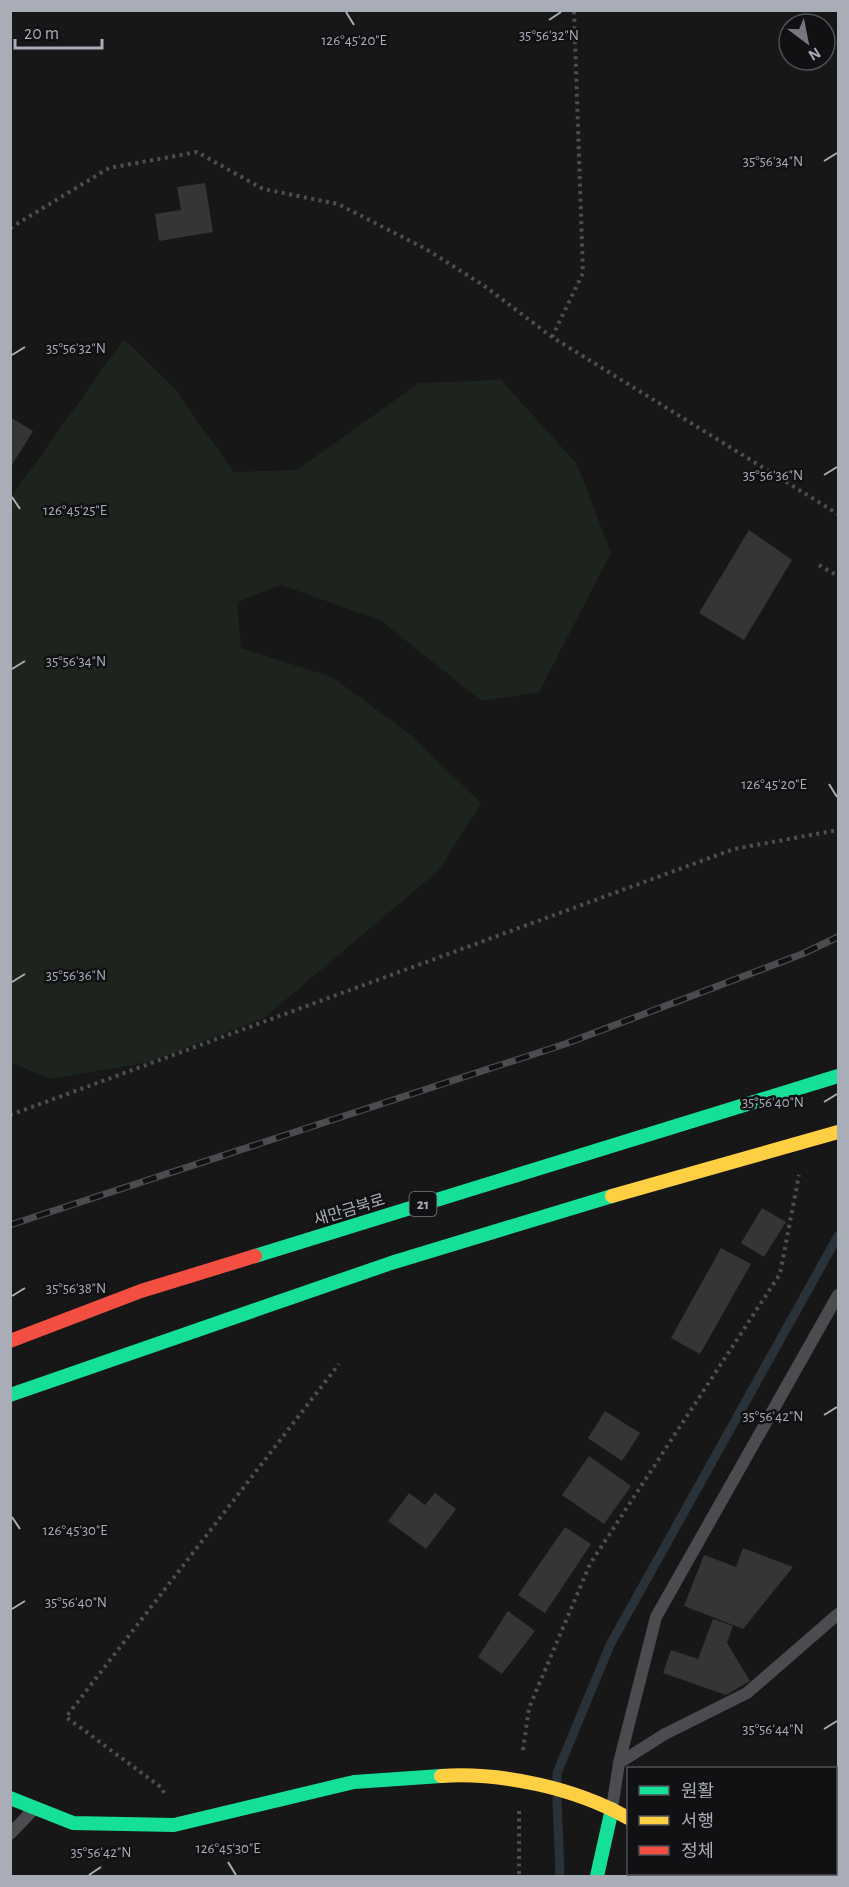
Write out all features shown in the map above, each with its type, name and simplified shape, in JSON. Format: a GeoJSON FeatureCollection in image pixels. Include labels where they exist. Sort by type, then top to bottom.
{"type":"FeatureCollection","features":[{"type":"Feature","properties":{"kind":"main road","name":"새만금북로"},"geometry":{"type":"LineString","coordinates":[[10,1341],[141,1291],[838,1076]]}},
{"type":"Feature","properties":{"kind":"main road"},"geometry":{"type":"LineString","coordinates":[[10,1395],[478,1235],[838,1132]]}},
{"type":"Feature","properties":{"kind":"main road"},"geometry":{"type":"LineString","coordinates":[[10,1798],[73,1823],[174,1825],[354,1782],[455,1775],[518,1778],[612,1809],[627,1817]]}},
{"type":"Feature","properties":{"kind":"main road"},"geometry":{"type":"LineString","coordinates":[[597,1876],[612,1809]]}},
{"type":"Feature","properties":{"kind":"lane"},"geometry":{"type":"LineString","coordinates":[[612,1809],[619,1763],[657,1617],[838,1295]]}},
{"type":"Feature","properties":{"kind":"lane"},"geometry":{"type":"LineString","coordinates":[[619,1763],[665,1734],[747,1693],[838,1614]]}},
{"type":"Feature","properties":{"kind":"lane"},"geometry":{"type":"LineString","coordinates":[[10,1834],[35,1808]]}},
{"type":"Feature","properties":{"kind":"path"},"geometry":{"type":"LineString","coordinates":[[552,337],[583,273],[574,10]]}},
{"type":"Feature","properties":{"kind":"path"},"geometry":{"type":"LineString","coordinates":[[10,228],[109,168],[197,152],[263,189],[338,204],[426,249],[483,285],[552,337],[838,514]]}},
{"type":"Feature","properties":{"kind":"path"},"geometry":{"type":"LineString","coordinates":[[819,565],[838,576]]}},
{"type":"Feature","properties":{"kind":"path"},"geometry":{"type":"LineString","coordinates":[[10,1114],[734,849],[838,830]]}},
{"type":"Feature","properties":{"kind":"path"},"geometry":{"type":"LineString","coordinates":[[519,1876],[518,1778],[529,1708],[590,1564],[780,1274],[801,1165]]}},
{"type":"Feature","properties":{"kind":"path"},"geometry":{"type":"LineString","coordinates":[[174,1825],[162,1788],[66,1717],[339,1364]]}},
{"type":"Feature","properties":{"kind":"shaded area"},"geometry":{"type":"Polygon","coordinates":[[[124,339],[174,388],[234,472],[297,470],[419,383],[501,380],[577,464],[611,553],[539,692],[482,701],[380,620],[281,585],[237,602],[241,648],[332,677],[412,736],[481,803],[439,870],[264,1018],[149,1062],[49,1079],[11,1062],[11,497],[124,339]]]}},
{"type":"Feature","properties":{"kind":"building"},"geometry":{"type":"Polygon","coordinates":[[[205,183],[213,232],[159,241],[155,214],[181,210],[177,187],[205,183]]]}},
{"type":"Feature","properties":{"kind":"building"},"geometry":{"type":"Polygon","coordinates":[[[10,417],[33,431],[10,468],[10,417]]]}},
{"type":"Feature","properties":{"kind":"building"},"geometry":{"type":"Polygon","coordinates":[[[749,530],[792,560],[744,640],[699,613],[749,530]]]}},
{"type":"Feature","properties":{"kind":"building"},"geometry":{"type":"Polygon","coordinates":[[[762,1208],[786,1222],[764,1257],[741,1243],[762,1208]]]}},
{"type":"Feature","properties":{"kind":"building"},"geometry":{"type":"Polygon","coordinates":[[[721,1248],[751,1264],[700,1354],[671,1338],[721,1248]]]}},
{"type":"Feature","properties":{"kind":"building"},"geometry":{"type":"Polygon","coordinates":[[[605,1411],[640,1433],[622,1461],[588,1438],[605,1411]]]}},
{"type":"Feature","properties":{"kind":"building"},"geometry":{"type":"Polygon","coordinates":[[[589,1456],[631,1486],[604,1524],[562,1495],[589,1456]]]}},
{"type":"Feature","properties":{"kind":"building"},"geometry":{"type":"Polygon","coordinates":[[[409,1493],[425,1505],[435,1493],[456,1509],[426,1549],[388,1521],[409,1493]]]}},
{"type":"Feature","properties":{"kind":"building"},"geometry":{"type":"Polygon","coordinates":[[[565,1527],[591,1544],[545,1613],[518,1595],[565,1527]]]}},
{"type":"Feature","properties":{"kind":"building"},"geometry":{"type":"Polygon","coordinates":[[[743,1548],[793,1567],[743,1629],[684,1606],[704,1555],[736,1567],[743,1548]]]}},
{"type":"Feature","properties":{"kind":"building"},"geometry":{"type":"Polygon","coordinates":[[[508,1611],[535,1631],[502,1674],[478,1657],[508,1611]]]}},
{"type":"Feature","properties":{"kind":"building"},"geometry":{"type":"Polygon","coordinates":[[[713,1619],[733,1626],[727,1643],[750,1681],[726,1695],[663,1673],[671,1650],[698,1659],[713,1619]]]}},
{"type":"Feature","properties":{"kind":"waterway"},"geometry":{"type":"LineString","coordinates":[[557,1784],[557,1773],[610,1645],[838,1236]]}},
{"type":"Feature","properties":{"kind":"waterway"},"geometry":{"type":"LineString","coordinates":[[557,1798],[560,1876]]}},
{"type":"Feature","properties":{"kind":"railway"},"geometry":{"type":"LineString","coordinates":[[10,1225],[565,1044],[802,954],[838,937]]}},
{"type":"Feature","properties":{"kind":"traffic: fast"},"geometry":{"type":"LineString","coordinates":[[255,1256],[838,1076]]}},
{"type":"Feature","properties":{"kind":"traffic: fast"},"geometry":{"type":"LineString","coordinates":[[10,1395],[391,1263],[612,1196]]}},
{"type":"Feature","properties":{"kind":"traffic: fast"},"geometry":{"type":"LineString","coordinates":[[10,1798],[73,1823],[174,1825],[354,1782],[441,1776]]}},
{"type":"Feature","properties":{"kind":"traffic: fast"},"geometry":{"type":"LineString","coordinates":[[597,1876],[612,1809]]}},
{"type":"Feature","properties":{"kind":"traffic: slow"},"geometry":{"type":"LineString","coordinates":[[612,1196],[838,1132]]}},
{"type":"Feature","properties":{"kind":"traffic: slow"},"geometry":{"type":"LineString","coordinates":[[441,1776],[464,1775],[538,1784],[585,1798],[627,1817]]}},
{"type":"Feature","properties":{"kind":"traffic: jam"},"geometry":{"type":"LineString","coordinates":[[10,1341],[141,1291],[255,1256]]}}]}
